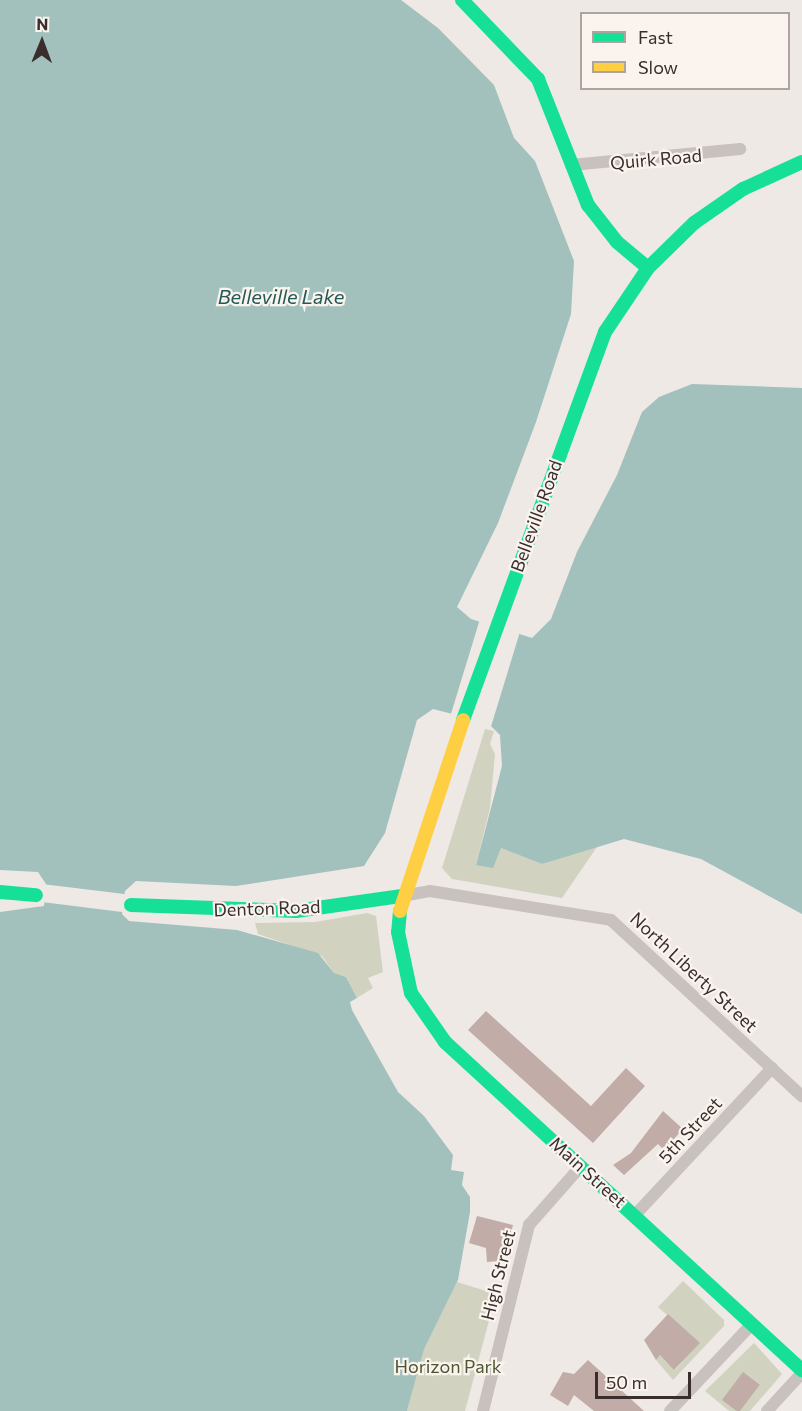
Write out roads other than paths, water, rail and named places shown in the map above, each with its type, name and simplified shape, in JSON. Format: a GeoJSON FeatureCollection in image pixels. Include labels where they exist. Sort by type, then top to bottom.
{"type":"FeatureCollection","features":[{"type":"Feature","properties":{"kind":"main road"},"geometry":{"type":"LineString","coordinates":[[462,0],[538,79],[571,165],[601,225],[648,268]]}},
{"type":"Feature","properties":{"kind":"main road","name":"Belleville Road"},"geometry":{"type":"LineString","coordinates":[[400,956],[402,896],[496,624],[593,358],[616,313],[648,268],[717,205],[802,162]]}},
{"type":"Feature","properties":{"kind":"main road"},"geometry":{"type":"LineString","coordinates":[[0,892],[36,895]]}},
{"type":"Feature","properties":{"kind":"main road","name":"Denton Road"},"geometry":{"type":"LineString","coordinates":[[131,904],[296,911],[402,896]]}},
{"type":"Feature","properties":{"kind":"main road","name":"Main Street"},"geometry":{"type":"LineString","coordinates":[[400,956],[411,993],[435,1031],[802,1371]]}},
{"type":"Feature","properties":{"kind":"street","name":"Quirk Road"},"geometry":{"type":"LineString","coordinates":[[571,165],[740,149]]}},
{"type":"Feature","properties":{"kind":"street","name":"North Liberty Street"},"geometry":{"type":"LineString","coordinates":[[402,896],[430,891],[611,920],[802,1096]]}},
{"type":"Feature","properties":{"kind":"street","name":"5th Street"},"geometry":{"type":"LineString","coordinates":[[635,1215],[771,1068]]}},
{"type":"Feature","properties":{"kind":"street","name":"High Street"},"geometry":{"type":"LineString","coordinates":[[483,1411],[529,1225],[581,1166]]}},
{"type":"Feature","properties":{"kind":"street"},"geometry":{"type":"LineString","coordinates":[[670,1411],[752,1323]]}},
{"type":"Feature","properties":{"kind":"street"},"geometry":{"type":"LineString","coordinates":[[767,1411],[802,1371]]}},
{"type":"Feature","properties":{"kind":"water","name":"Belleville Lake"},"geometry":{"type":"Polygon","coordinates":[[[0,0],[401,0],[438,28],[494,85],[514,138],[535,161],[574,261],[571,314],[536,422],[498,523],[457,607],[471,619],[532,638],[551,619],[577,552],[617,475],[642,412],[659,397],[692,384],[802,388],[802,914],[701,859],[624,839],[542,864],[501,848],[493,868],[476,865],[502,766],[500,735],[488,723],[433,709],[417,720],[385,833],[364,866],[236,886],[136,881],[125,891],[122,914],[129,921],[237,930],[318,953],[334,973],[346,977],[357,998],[350,1002],[352,1010],[398,1092],[424,1116],[453,1155],[451,1170],[464,1172],[462,1185],[470,1197],[470,1212],[458,1280],[424,1349],[407,1411],[0,1411],[0,912],[44,906],[46,884],[38,872],[0,870],[0,0]]]}},
{"type":"Feature","properties":{"kind":"park label","name":"Horizon Park"},"geometry":{"type":"Point","coordinates":[448,1366]}}]}
